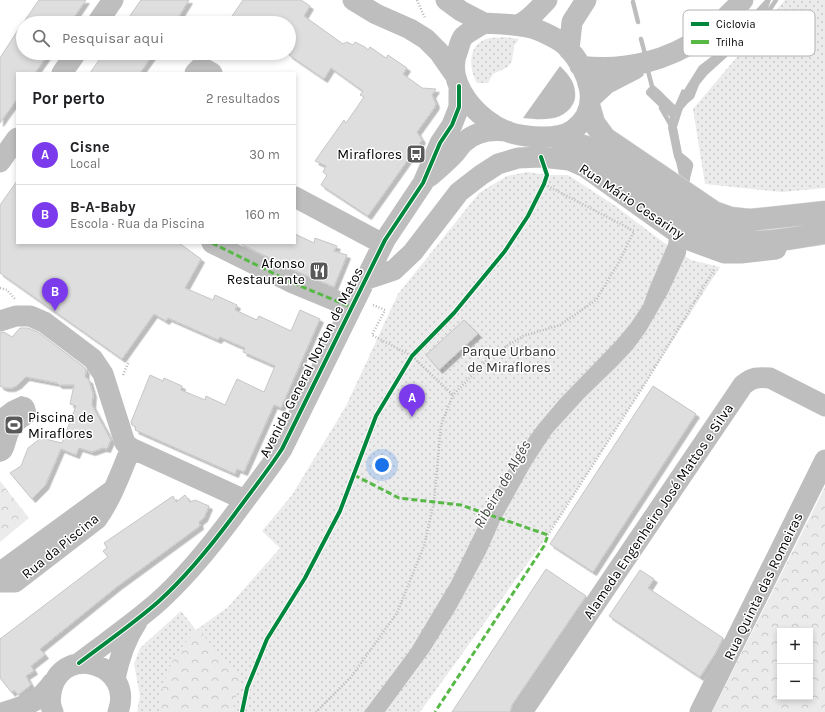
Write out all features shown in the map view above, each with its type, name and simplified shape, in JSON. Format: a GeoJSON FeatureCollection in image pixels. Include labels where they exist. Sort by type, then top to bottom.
{"type":"FeatureCollection","features":[{"type":"Feature","properties":{"kind":"highway"},"geometry":{"type":"LineString","coordinates":[[591,103],[594,123],[605,138],[714,212],[731,218],[750,220],[825,212]]}},
{"type":"Feature","properties":{"kind":"highway"},"geometry":{"type":"LineString","coordinates":[[556,137],[595,150],[709,230],[723,236],[741,241],[761,242],[825,233]]}},
{"type":"Feature","properties":{"kind":"street"},"geometry":{"type":"LineString","coordinates":[[102,16],[113,0]]}},
{"type":"Feature","properties":{"kind":"street"},"geometry":{"type":"LineString","coordinates":[[353,0],[376,14],[410,29],[426,39],[439,52],[470,104],[481,115],[507,131],[520,135],[556,137],[569,133],[579,126],[585,119],[591,103],[606,84],[651,61]]}},
{"type":"Feature","properties":{"kind":"street"},"geometry":{"type":"LineString","coordinates":[[446,0],[461,12],[484,23],[518,25],[538,30],[566,45],[586,76],[591,103]]}},
{"type":"Feature","properties":{"kind":"street"},"geometry":{"type":"LineString","coordinates":[[518,25],[524,22],[547,0]]}},
{"type":"Feature","properties":{"kind":"street"},"geometry":{"type":"LineString","coordinates":[[575,58],[572,22],[586,0]]}},
{"type":"Feature","properties":{"kind":"street"},"geometry":{"type":"LineString","coordinates":[[734,10],[743,0]]}},
{"type":"Feature","properties":{"kind":"street"},"geometry":{"type":"LineString","coordinates":[[457,80],[455,56],[463,37],[484,23]]}},
{"type":"Feature","properties":{"kind":"street"},"geometry":{"type":"LineString","coordinates":[[575,58],[616,68],[651,61],[683,48]]}},
{"type":"Feature","properties":{"kind":"street"},"geometry":{"type":"LineString","coordinates":[[63,72],[71,60]]}},
{"type":"Feature","properties":{"kind":"street"},"geometry":{"type":"LineString","coordinates":[[197,72],[201,66],[210,72]]}},
{"type":"Feature","properties":{"kind":"street","name":"Avenida General Norton de Matos"},"geometry":{"type":"LineString","coordinates":[[53,682],[58,675],[69,667],[79,663],[140,618],[159,601],[197,562],[263,478],[282,449],[383,244],[423,183],[440,144],[456,118],[459,106],[457,80]]}},
{"type":"Feature","properties":{"kind":"street","name":"Avenida General Norton de Matos"},"geometry":{"type":"LineString","coordinates":[[423,183],[473,135],[484,130],[495,129],[507,131]]}},
{"type":"Feature","properties":{"kind":"street"},"geometry":{"type":"LineString","coordinates":[[1,158],[16,139]]}},
{"type":"Feature","properties":{"kind":"street","name":"Rua Mário Cesariny"},"geometry":{"type":"LineString","coordinates":[[357,295],[394,270],[413,252],[459,192],[498,164],[518,158],[541,157],[569,160],[585,167],[686,239],[724,253],[741,253],[825,244]]}},
{"type":"Feature","properties":{"kind":"street"},"geometry":{"type":"LineString","coordinates":[[296,198],[383,244]]}},
{"type":"Feature","properties":{"kind":"street"},"geometry":{"type":"LineString","coordinates":[[214,244],[293,283],[357,295]]}},
{"type":"Feature","properties":{"kind":"street"},"geometry":{"type":"LineString","coordinates":[[0,321],[16,316],[30,316],[44,322],[93,359],[102,374],[125,443],[131,448],[245,500]]}},
{"type":"Feature","properties":{"kind":"street","name":"Alameda Engenheiro José Mattos e Silva"},"geometry":{"type":"LineString","coordinates":[[522,712],[743,385],[752,378],[770,378],[825,406]]}},
{"type":"Feature","properties":{"kind":"street","name":"Rua da Piscina"},"geometry":{"type":"LineString","coordinates":[[113,490],[2,571],[0,582],[15,582],[97,519],[104,510],[113,490],[131,448]]}},
{"type":"Feature","properties":{"kind":"street","name":"Rua Quinta das Romeiras"},"geometry":{"type":"LineString","coordinates":[[700,712],[825,460]]}},
{"type":"Feature","properties":{"kind":"street","name":"Avenida General Norton de Matos"},"geometry":{"type":"LineString","coordinates":[[115,679],[118,662],[127,639],[140,618]]}},
{"type":"Feature","properties":{"kind":"street"},"geometry":{"type":"LineString","coordinates":[[79,663],[91,664],[102,668],[115,679],[120,690],[120,705],[118,712]]}},
{"type":"Feature","properties":{"kind":"street"},"geometry":{"type":"LineString","coordinates":[[5,712],[29,705],[39,699],[53,682]]}},
{"type":"Feature","properties":{"kind":"street"},"geometry":{"type":"LineString","coordinates":[[53,682],[50,695],[53,712]]}},
{"type":"Feature","properties":{"kind":"path"},"geometry":{"type":"LineString","coordinates":[[316,712],[351,677],[397,613],[424,546],[434,502],[441,425],[453,395],[491,356],[523,336],[560,325],[596,300],[619,262],[634,231],[544,184]]}},
{"type":"Feature","properties":{"kind":"path"},"geometry":{"type":"LineString","coordinates":[[548,535],[646,382],[724,253]]}},
{"type":"Feature","properties":{"kind":"path"},"geometry":{"type":"LineString","coordinates":[[357,295],[384,310],[372,335],[412,356],[453,395]]}},
{"type":"Feature","properties":{"kind":"green space"},"geometry":{"type":"Polygon","coordinates":[[[785,0],[825,0],[825,188],[782,192],[705,184],[693,109],[738,56],[815,56],[815,10],[777,10],[785,0]]]}},
{"type":"Feature","properties":{"kind":"green space"},"geometry":{"type":"Polygon","coordinates":[[[505,37],[519,39],[514,46],[512,61],[508,67],[493,74],[488,83],[477,83],[472,72],[471,65],[471,59],[475,47],[486,39],[505,37]]]}},
{"type":"Feature","properties":{"kind":"green space","name":"Parque Urbano de Miraflores"},"geometry":{"type":"Polygon","coordinates":[[[527,172],[547,175],[568,175],[614,205],[663,242],[691,260],[720,267],[548,535],[420,712],[137,712],[140,696],[134,664],[140,648],[181,611],[196,630],[228,607],[280,548],[262,531],[292,495],[346,406],[398,294],[479,193],[507,176],[527,172]]]}},
{"type":"Feature","properties":{"kind":"green space"},"geometry":{"type":"Polygon","coordinates":[[[0,481],[29,518],[0,542],[0,481]]]}},
{"type":"Feature","properties":{"kind":"green space"},"geometry":{"type":"Polygon","coordinates":[[[825,487],[825,712],[712,712],[825,487]]]}},
{"type":"Feature","properties":{"kind":"green space"},"geometry":{"type":"Polygon","coordinates":[[[198,629],[241,679],[232,712],[159,712],[163,688],[170,666],[182,647],[198,629]]]}},
{"type":"Feature","properties":{"kind":"water"},"geometry":{"type":"Polygon","coordinates":[[[765,0],[771,0],[767,10],[756,10],[765,0]]]}},
{"type":"Feature","properties":{"kind":"water"},"geometry":{"type":"Polygon","coordinates":[[[712,56],[728,56],[707,75],[699,85],[694,98],[675,117],[682,153],[692,162],[693,166],[690,179],[686,254],[668,293],[646,331],[633,349],[584,398],[552,433],[531,465],[501,519],[486,553],[456,609],[429,652],[385,712],[364,712],[411,649],[451,582],[492,498],[523,446],[538,425],[560,399],[617,340],[643,305],[668,244],[679,175],[668,128],[670,117],[646,94],[646,91],[652,84],[675,105],[682,89],[684,90],[699,66],[712,56]]]}},
{"type":"Feature","properties":{"kind":"water"},"geometry":{"type":"Polygon","coordinates":[[[560,66],[571,79],[575,89],[574,101],[569,110],[558,117],[545,119],[523,118],[560,66]]]}},
{"type":"Feature","properties":{"kind":"water","name":"Piscina de Miraflores"},"geometry":{"type":"Polygon","coordinates":[[[21,396],[32,401],[36,408],[36,417],[21,431],[14,450],[9,458],[0,462],[0,408],[8,402],[21,396]]]}},
{"type":"Feature","properties":{"kind":"building"},"geometry":{"type":"Polygon","coordinates":[[[39,0],[86,0],[75,16],[28,16],[39,0]]]}},
{"type":"Feature","properties":{"kind":"building"},"geometry":{"type":"Polygon","coordinates":[[[141,0],[189,0],[179,16],[130,16],[141,0]]]}},
{"type":"Feature","properties":{"kind":"building"},"geometry":{"type":"Polygon","coordinates":[[[243,0],[301,0],[310,6],[304,16],[343,44],[347,42],[353,45],[355,42],[368,50],[370,47],[386,58],[388,55],[407,68],[403,74],[422,88],[436,89],[432,95],[436,104],[435,107],[417,132],[422,140],[368,216],[321,185],[327,175],[323,172],[326,166],[315,161],[344,120],[346,123],[364,97],[360,95],[363,91],[331,68],[324,79],[296,60],[296,16],[232,16],[243,0]]]}},
{"type":"Feature","properties":{"kind":"building"},"geometry":{"type":"Polygon","coordinates":[[[16,33],[16,60],[44,60],[36,72],[16,72],[16,100],[0,123],[0,58],[16,33]]]}},
{"type":"Feature","properties":{"kind":"building"},"geometry":{"type":"Polygon","coordinates":[[[99,60],[149,60],[141,72],[91,72],[99,60]]]}},
{"type":"Feature","properties":{"kind":"building"},"geometry":{"type":"Polygon","coordinates":[[[16,182],[16,244],[180,244],[201,259],[185,288],[213,300],[215,295],[237,305],[235,310],[257,320],[259,316],[291,331],[300,310],[320,319],[281,408],[274,405],[244,472],[237,469],[235,474],[135,430],[136,427],[132,425],[131,422],[150,375],[163,381],[164,378],[182,386],[181,390],[205,400],[206,396],[225,405],[237,379],[264,392],[275,366],[243,352],[245,348],[220,337],[218,340],[168,318],[166,321],[154,314],[122,359],[0,273],[0,205],[16,182]]]}},
{"type":"Feature","properties":{"kind":"building"},"geometry":{"type":"Polygon","coordinates":[[[296,234],[314,243],[315,238],[337,246],[334,251],[347,255],[334,287],[298,272],[241,244],[296,244],[296,234]]]}},
{"type":"Feature","properties":{"kind":"building"},"geometry":{"type":"Polygon","coordinates":[[[464,320],[478,334],[439,370],[426,355],[464,320]]]}},
{"type":"Feature","properties":{"kind":"building"},"geometry":{"type":"Polygon","coordinates":[[[20,328],[28,328],[38,332],[84,367],[86,371],[85,377],[89,380],[93,394],[92,405],[111,440],[107,449],[103,448],[92,452],[79,448],[76,455],[61,449],[45,486],[32,499],[10,473],[21,466],[28,448],[41,438],[62,443],[76,406],[70,404],[74,385],[59,385],[57,383],[26,377],[18,385],[12,388],[0,386],[0,333],[4,332],[12,337],[20,328]]]}},
{"type":"Feature","properties":{"kind":"building"},"geometry":{"type":"Polygon","coordinates":[[[653,386],[696,414],[593,572],[550,544],[653,386]]]}},
{"type":"Feature","properties":{"kind":"building"},"geometry":{"type":"Polygon","coordinates":[[[185,495],[190,502],[195,500],[209,506],[204,518],[199,522],[200,526],[118,586],[40,649],[45,655],[31,666],[34,671],[26,676],[31,685],[18,695],[14,690],[12,693],[0,678],[0,639],[108,557],[103,551],[107,548],[104,543],[173,496],[176,502],[185,495]]]}},
{"type":"Feature","properties":{"kind":"building"},"geometry":{"type":"Polygon","coordinates":[[[546,569],[586,596],[512,705],[510,712],[452,712],[546,569]]]}},
{"type":"Feature","properties":{"kind":"building"},"geometry":{"type":"Polygon","coordinates":[[[640,570],[654,579],[648,588],[723,638],[715,654],[700,677],[609,616],[640,570]]]}},
{"type":"Feature","properties":{"kind":"waterway","name":"Ribeira de Algés"},"geometry":{"type":"LineString","coordinates":[[769,10],[776,0]]}},
{"type":"Feature","properties":{"kind":"waterway"},"geometry":{"type":"LineString","coordinates":[[633,2],[638,22]]}},
{"type":"Feature","properties":{"kind":"waterway"},"geometry":{"type":"LineString","coordinates":[[641,39],[645,54]]}},
{"type":"Feature","properties":{"kind":"waterway"},"geometry":{"type":"LineString","coordinates":[[648,71],[653,90]]}},
{"type":"Feature","properties":{"kind":"waterway","name":"Ribeira de Algés"},"geometry":{"type":"LineString","coordinates":[[674,129],[681,107]]}},
{"type":"Feature","properties":{"kind":"waterway"},"geometry":{"type":"LineString","coordinates":[[661,108],[672,127]]}},
{"type":"Feature","properties":{"kind":"marked path"},"geometry":{"type":"LineString","coordinates":[[214,244],[293,283],[351,307]]}},
{"type":"Feature","properties":{"kind":"marked path"},"geometry":{"type":"LineString","coordinates":[[354,475],[399,498],[461,505],[548,535],[544,546],[435,712]]}},
{"type":"Feature","properties":{"kind":"cycle path"},"geometry":{"type":"LineString","coordinates":[[79,663],[129,626],[179,582],[216,538],[282,449],[385,240],[423,183],[440,143],[452,125],[459,107],[459,86]]}},
{"type":"Feature","properties":{"kind":"cycle path"},"geometry":{"type":"LineString","coordinates":[[242,712],[247,688],[267,639],[305,578],[340,511],[376,416],[412,356],[454,313],[505,251],[528,216],[547,175],[541,157]]}},
{"type":"Feature","properties":{"kind":"place","name":"Miraflores"},"geometry":{"type":"Point","coordinates":[416,154]}},
{"type":"Feature","properties":{"kind":"place","name":"Afonso Restaurante"},"geometry":{"type":"Point","coordinates":[319,271]}},
{"type":"Feature","properties":{"kind":"place","name":"B-A-Baby"},"geometry":{"type":"Point","coordinates":[55,311]}},
{"type":"Feature","properties":{"kind":"place","name":"Cisne"},"geometry":{"type":"Point","coordinates":[412,417]}},
{"type":"Feature","properties":{"kind":"place","name":"Piscina de Miraflores"},"geometry":{"type":"Point","coordinates":[14,425]}}]}
